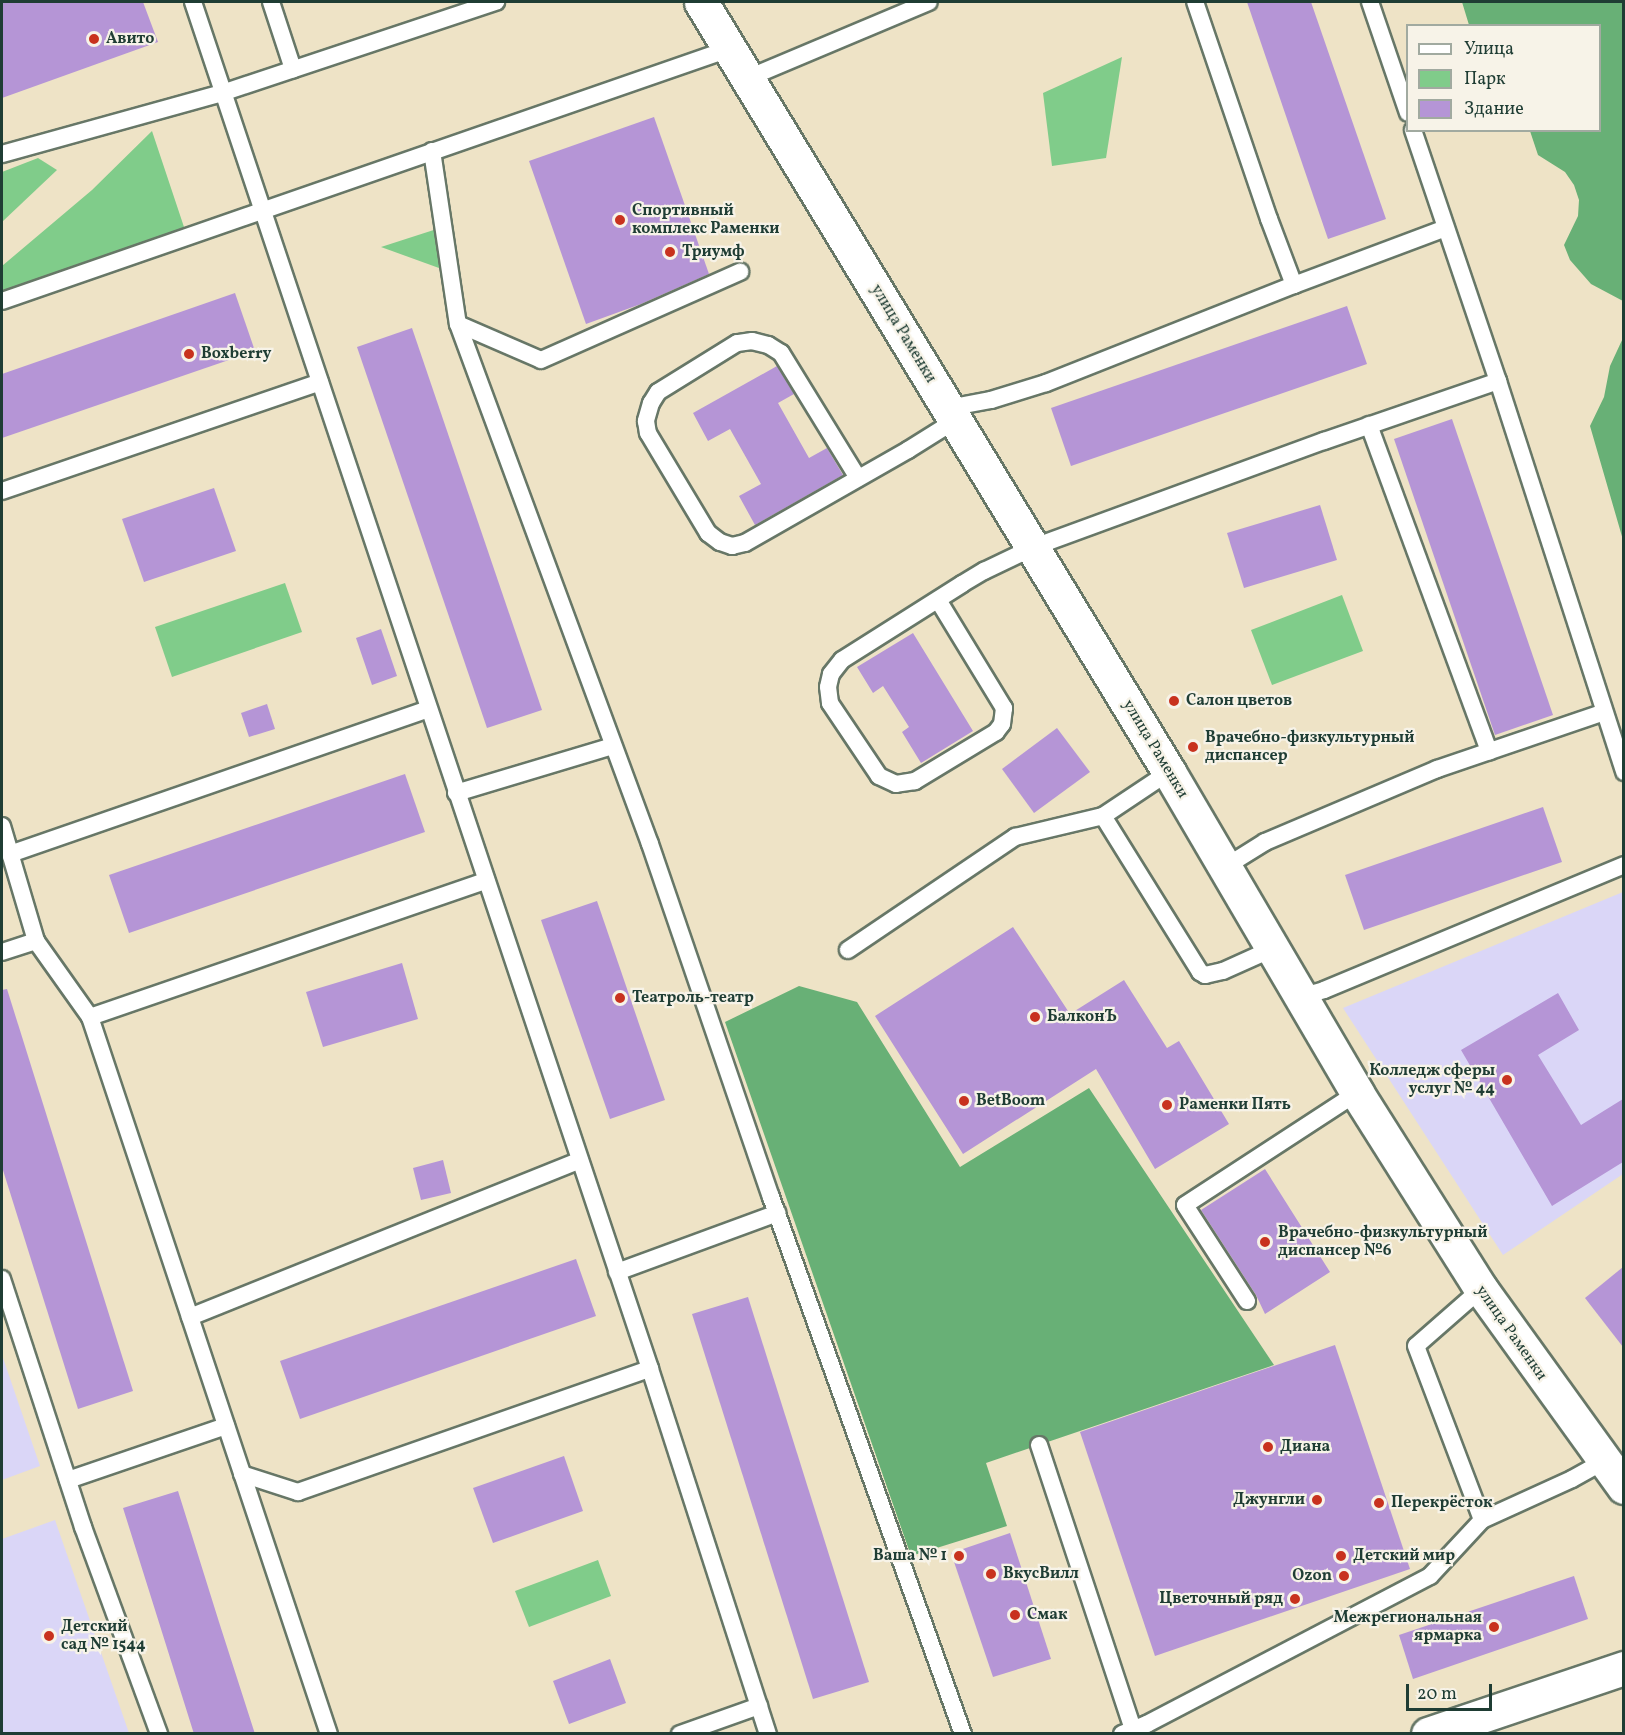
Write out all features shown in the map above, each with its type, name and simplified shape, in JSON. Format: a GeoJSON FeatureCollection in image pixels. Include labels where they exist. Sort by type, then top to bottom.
{"type":"FeatureCollection","features":[{"type":"Feature","properties":{"kind":"street","name":"улица Раменки"},"geometry":{"type":"LineString","coordinates":[[701,2],[1034,547],[1357,1093],[1481,1289],[1623,1487]]}},
{"type":"Feature","properties":{"kind":"street"},"geometry":{"type":"LineString","coordinates":[[1428,1734],[1623,1668]]}},
{"type":"Feature","properties":{"kind":"lane"},"geometry":{"type":"LineString","coordinates":[[193,2],[650,1369],[768,1734]]}},
{"type":"Feature","properties":{"kind":"lane"},"geometry":{"type":"LineString","coordinates":[[271,2],[293,69]]}},
{"type":"Feature","properties":{"kind":"lane"},"geometry":{"type":"LineString","coordinates":[[2,154],[222,93],[293,69],[453,8],[496,2]]}},
{"type":"Feature","properties":{"kind":"lane"},"geometry":{"type":"LineString","coordinates":[[748,78],[929,2]]}},
{"type":"Feature","properties":{"kind":"lane"},"geometry":{"type":"LineString","coordinates":[[1195,2],[1269,219],[1294,285]]}},
{"type":"Feature","properties":{"kind":"lane"},"geometry":{"type":"LineString","coordinates":[[1370,2],[1406,110]]}},
{"type":"Feature","properties":{"kind":"lane"},"geometry":{"type":"LineString","coordinates":[[2,301],[729,49]]}},
{"type":"Feature","properties":{"kind":"lane"},"geometry":{"type":"LineString","coordinates":[[1414,132],[1498,381],[1623,772]]}},
{"type":"Feature","properties":{"kind":"lane"},"geometry":{"type":"LineString","coordinates":[[432,152],[458,324],[613,746],[963,1734]]}},
{"type":"Feature","properties":{"kind":"lane"},"geometry":{"type":"LineString","coordinates":[[858,478],[781,353],[768,345],[752,341],[737,343],[658,392],[651,404],[646,421],[648,433],[708,533],[720,542],[732,546],[745,543],[858,478],[952,414],[1046,383],[1446,228]]}},
{"type":"Feature","properties":{"kind":"lane"},"geometry":{"type":"LineString","coordinates":[[458,324],[541,360],[740,272]]}},
{"type":"Feature","properties":{"kind":"lane"},"geometry":{"type":"LineString","coordinates":[[938,600],[1004,708],[1002,723],[996,732],[915,781],[896,784],[879,777],[830,703],[828,687],[831,674],[842,660],[984,571],[1034,547],[1369,425],[1498,381]]}},
{"type":"Feature","properties":{"kind":"lane"},"geometry":{"type":"LineString","coordinates":[[2,491],[320,382]]}},
{"type":"Feature","properties":{"kind":"lane"},"geometry":{"type":"LineString","coordinates":[[1369,425],[1489,752]]}},
{"type":"Feature","properties":{"kind":"lane"},"geometry":{"type":"LineString","coordinates":[[10,854],[429,710]]}},
{"type":"Feature","properties":{"kind":"lane"},"geometry":{"type":"LineString","coordinates":[[1225,867],[1265,842],[1437,769],[1604,712]]}},
{"type":"Feature","properties":{"kind":"lane"},"geometry":{"type":"LineString","coordinates":[[456,793],[613,746]]}},
{"type":"Feature","properties":{"kind":"lane"},"geometry":{"type":"LineString","coordinates":[[848,950],[1015,837],[1103,816],[1169,772]]}},
{"type":"Feature","properties":{"kind":"lane"},"geometry":{"type":"LineString","coordinates":[[1103,816],[1200,972],[1205,975],[1223,971],[1272,948]]}},
{"type":"Feature","properties":{"kind":"lane"},"geometry":{"type":"LineString","coordinates":[[2,826],[36,941],[90,1017],[329,1734]]}},
{"type":"Feature","properties":{"kind":"lane"},"geometry":{"type":"LineString","coordinates":[[1300,997],[1324,990],[1623,865]]}},
{"type":"Feature","properties":{"kind":"lane"},"geometry":{"type":"LineString","coordinates":[[90,1017],[486,882]]}},
{"type":"Feature","properties":{"kind":"lane"},"geometry":{"type":"LineString","coordinates":[[2,952],[36,941]]}},
{"type":"Feature","properties":{"kind":"lane"},"geometry":{"type":"LineString","coordinates":[[1247,1301],[1185,1205],[1357,1093]]}},
{"type":"Feature","properties":{"kind":"lane"},"geometry":{"type":"LineString","coordinates":[[190,1317],[580,1160]]}},
{"type":"Feature","properties":{"kind":"lane"},"geometry":{"type":"LineString","coordinates":[[617,1272],[777,1213]]}},
{"type":"Feature","properties":{"kind":"lane"},"geometry":{"type":"LineString","coordinates":[[2,1279],[83,1527],[159,1734]]}},
{"type":"Feature","properties":{"kind":"lane"},"geometry":{"type":"LineString","coordinates":[[1481,1289],[1416,1346],[1482,1520]]}},
{"type":"Feature","properties":{"kind":"lane"},"geometry":{"type":"LineString","coordinates":[[243,1474],[298,1492],[650,1369]]}},
{"type":"Feature","properties":{"kind":"lane"},"geometry":{"type":"LineString","coordinates":[[69,1480],[226,1426]]}},
{"type":"Feature","properties":{"kind":"lane"},"geometry":{"type":"LineString","coordinates":[[1040,1445],[1127,1731],[1430,1576],[1482,1520],[1572,1479],[1604,1461]]}},
{"type":"Feature","properties":{"kind":"lane"},"geometry":{"type":"LineString","coordinates":[[680,1734],[759,1706]]}},
{"type":"Feature","properties":{"kind":"shaded area","name":"Колледж сферы услуг № 44"},"geometry":{"type":"Polygon","coordinates":[[[1623,892],[1623,1174],[1503,1255],[1343,1008],[1623,892]]]}},
{"type":"Feature","properties":{"kind":"shaded area"},"geometry":{"type":"Polygon","coordinates":[[[2,1355],[40,1466],[2,1480],[2,1355]]]}},
{"type":"Feature","properties":{"kind":"shaded area","name":"Детский сад № 1544"},"geometry":{"type":"Polygon","coordinates":[[[55,1520],[129,1733],[2,1733],[2,1539],[55,1520]]]}},
{"type":"Feature","properties":{"kind":"green space"},"geometry":{"type":"Polygon","coordinates":[[[1462,2],[1623,2],[1623,301],[1591,284],[1570,260],[1564,245],[1578,216],[1579,200],[1574,185],[1565,172],[1538,155],[1530,132],[1601,132],[1601,24],[1469,24],[1462,2]]]}},
{"type":"Feature","properties":{"kind":"green space"},"geometry":{"type":"Polygon","coordinates":[[[1122,57],[1106,158],[1052,166],[1043,93],[1122,57]]]}},
{"type":"Feature","properties":{"kind":"green space"},"geometry":{"type":"Polygon","coordinates":[[[152,131],[187,236],[2,301],[2,266],[92,190],[152,131]]]}},
{"type":"Feature","properties":{"kind":"green space"},"geometry":{"type":"Polygon","coordinates":[[[38,158],[57,170],[2,222],[2,172],[38,158]]]}},
{"type":"Feature","properties":{"kind":"green space"},"geometry":{"type":"Polygon","coordinates":[[[443,227],[450,272],[381,247],[443,227]]]}},
{"type":"Feature","properties":{"kind":"green space"},"geometry":{"type":"Polygon","coordinates":[[[1623,338],[1623,540],[1590,426],[1604,397],[1610,366],[1623,338]]]}},
{"type":"Feature","properties":{"kind":"green space"},"geometry":{"type":"Polygon","coordinates":[[[285,583],[302,632],[172,677],[155,627],[285,583]]]}},
{"type":"Feature","properties":{"kind":"green space"},"geometry":{"type":"Polygon","coordinates":[[[1342,595],[1363,651],[1272,685],[1251,630],[1342,595]]]}},
{"type":"Feature","properties":{"kind":"green space"},"geometry":{"type":"Polygon","coordinates":[[[799,986],[857,1002],[960,1167],[1089,1088],[1274,1365],[986,1463],[1007,1526],[911,1556],[725,1022],[799,986]]]}},
{"type":"Feature","properties":{"kind":"green space"},"geometry":{"type":"Polygon","coordinates":[[[598,1560],[611,1596],[529,1627],[515,1591],[598,1560]]]}},
{"type":"Feature","properties":{"kind":"building"},"geometry":{"type":"Polygon","coordinates":[[[2,2],[143,2],[158,42],[2,98],[2,2]]]}},
{"type":"Feature","properties":{"kind":"building"},"geometry":{"type":"Polygon","coordinates":[[[1247,2],[1311,2],[1386,219],[1328,239],[1247,2]]]}},
{"type":"Feature","properties":{"kind":"building","name":"Спортивный комплекс Раменки"},"geometry":{"type":"Polygon","coordinates":[[[654,117],[709,274],[641,304],[586,324],[529,161],[654,117]]]}},
{"type":"Feature","properties":{"kind":"building"},"geometry":{"type":"Polygon","coordinates":[[[235,293],[255,351],[2,438],[2,374],[235,293]]]}},
{"type":"Feature","properties":{"kind":"building"},"geometry":{"type":"Polygon","coordinates":[[[1347,306],[1367,364],[1071,466],[1051,408],[1347,306]]]}},
{"type":"Feature","properties":{"kind":"building"},"geometry":{"type":"Polygon","coordinates":[[[412,328],[542,710],[487,728],[357,347],[412,328]]]}},
{"type":"Feature","properties":{"kind":"building"},"geometry":{"type":"Polygon","coordinates":[[[777,366],[794,394],[778,403],[809,458],[827,448],[843,475],[755,525],[739,496],[761,484],[730,429],[708,441],[693,413],[777,366]]]}},
{"type":"Feature","properties":{"kind":"building"},"geometry":{"type":"Polygon","coordinates":[[[1452,419],[1553,715],[1495,735],[1394,439],[1452,419]]]}},
{"type":"Feature","properties":{"kind":"building"},"geometry":{"type":"Polygon","coordinates":[[[214,488],[236,551],[144,582],[122,519],[214,488]]]}},
{"type":"Feature","properties":{"kind":"building"},"geometry":{"type":"Polygon","coordinates":[[[1320,505],[1337,560],[1244,588],[1227,533],[1320,505]]]}},
{"type":"Feature","properties":{"kind":"building"},"geometry":{"type":"Polygon","coordinates":[[[381,629],[397,676],[372,685],[356,638],[381,629]]]}},
{"type":"Feature","properties":{"kind":"building"},"geometry":{"type":"Polygon","coordinates":[[[913,633],[973,731],[921,763],[902,732],[909,727],[883,686],[873,693],[857,667],[913,633]]]}},
{"type":"Feature","properties":{"kind":"building"},"geometry":{"type":"Polygon","coordinates":[[[267,704],[275,729],[249,737],[241,713],[267,704]]]}},
{"type":"Feature","properties":{"kind":"building"},"geometry":{"type":"Polygon","coordinates":[[[1057,728],[1090,772],[1034,813],[1002,769],[1057,728]]]}},
{"type":"Feature","properties":{"kind":"building"},"geometry":{"type":"Polygon","coordinates":[[[405,774],[425,832],[129,933],[109,875],[405,774]]]}},
{"type":"Feature","properties":{"kind":"building"},"geometry":{"type":"Polygon","coordinates":[[[1543,807],[1562,862],[1364,930],[1345,875],[1543,807]]]}},
{"type":"Feature","properties":{"kind":"building"},"geometry":{"type":"Polygon","coordinates":[[[597,901],[665,1100],[610,1119],[541,920],[597,901]]]}},
{"type":"Feature","properties":{"kind":"building"},"geometry":{"type":"Polygon","coordinates":[[[1013,927],[1070,1014],[1124,980],[1167,1048],[1179,1041],[1229,1124],[1155,1169],[1096,1069],[963,1154],[875,1016],[1013,927]]]}},
{"type":"Feature","properties":{"kind":"building"},"geometry":{"type":"Polygon","coordinates":[[[402,963],[418,1019],[323,1047],[306,992],[402,963]]]}},
{"type":"Feature","properties":{"kind":"building"},"geometry":{"type":"Polygon","coordinates":[[[7,989],[133,1391],[78,1409],[2,1167],[2,990],[7,989]]]}},
{"type":"Feature","properties":{"kind":"building"},"geometry":{"type":"Polygon","coordinates":[[[1558,993],[1579,1030],[1538,1055],[1581,1125],[1623,1099],[1623,1162],[1552,1206],[1461,1050],[1558,993]]]}},
{"type":"Feature","properties":{"kind":"building"},"geometry":{"type":"Polygon","coordinates":[[[443,1160],[451,1193],[421,1200],[413,1168],[443,1160]]]}},
{"type":"Feature","properties":{"kind":"building","name":"Врачебно-физкультурный диспансер №6"},"geometry":{"type":"Polygon","coordinates":[[[1265,1169],[1330,1272],[1265,1314],[1256,1295],[1201,1210],[1265,1169]]]}},
{"type":"Feature","properties":{"kind":"building"},"geometry":{"type":"Polygon","coordinates":[[[576,1259],[596,1316],[300,1419],[280,1361],[576,1259]]]}},
{"type":"Feature","properties":{"kind":"building"},"geometry":{"type":"Polygon","coordinates":[[[1623,1267],[1623,1347],[1585,1298],[1623,1267]]]}},
{"type":"Feature","properties":{"kind":"building"},"geometry":{"type":"Polygon","coordinates":[[[748,1297],[869,1682],[813,1699],[692,1314],[748,1297]]]}},
{"type":"Feature","properties":{"kind":"building"},"geometry":{"type":"Polygon","coordinates":[[[1335,1345],[1410,1569],[1155,1656],[1080,1432],[1335,1345]]]}},
{"type":"Feature","properties":{"kind":"building"},"geometry":{"type":"Polygon","coordinates":[[[564,1456],[583,1511],[493,1543],[473,1488],[564,1456]]]}},
{"type":"Feature","properties":{"kind":"building"},"geometry":{"type":"Polygon","coordinates":[[[178,1491],[255,1734],[194,1734],[123,1508],[178,1491]]]}},
{"type":"Feature","properties":{"kind":"building"},"geometry":{"type":"Polygon","coordinates":[[[1010,1533],[1051,1659],[993,1677],[951,1553],[1010,1533]]]}},
{"type":"Feature","properties":{"kind":"building","name":"Межрегиональная ярмарка"},"geometry":{"type":"Polygon","coordinates":[[[1574,1576],[1588,1619],[1413,1679],[1399,1635],[1574,1576]]]}},
{"type":"Feature","properties":{"kind":"building"},"geometry":{"type":"Polygon","coordinates":[[[610,1659],[626,1703],[569,1724],[553,1681],[610,1659]]]}},
{"type":"Feature","properties":{"kind":"place","name":"Авито"},"geometry":{"type":"Point","coordinates":[94,39]}},
{"type":"Feature","properties":{"kind":"place","name":"Спортивный комплекс Раменки"},"geometry":{"type":"Point","coordinates":[620,220]}},
{"type":"Feature","properties":{"kind":"place","name":"Триумф"},"geometry":{"type":"Point","coordinates":[670,252]}},
{"type":"Feature","properties":{"kind":"place","name":"Boxberry"},"geometry":{"type":"Point","coordinates":[189,354]}},
{"type":"Feature","properties":{"kind":"place","name":"Салон цветов"},"geometry":{"type":"Point","coordinates":[1174,701]}},
{"type":"Feature","properties":{"kind":"place","name":"Врачебно-физкультурный диспансер"},"geometry":{"type":"Point","coordinates":[1193,747]}},
{"type":"Feature","properties":{"kind":"place","name":"Театроль-театр"},"geometry":{"type":"Point","coordinates":[620,998]}},
{"type":"Feature","properties":{"kind":"place","name":"БалконЪ"},"geometry":{"type":"Point","coordinates":[1035,1017]}},
{"type":"Feature","properties":{"kind":"place","name":"Колледж сферы услуг № 44"},"geometry":{"type":"Point","coordinates":[1507,1080]}},
{"type":"Feature","properties":{"kind":"place","name":"BetBoom"},"geometry":{"type":"Point","coordinates":[964,1101]}},
{"type":"Feature","properties":{"kind":"place","name":"Раменки Пять"},"geometry":{"type":"Point","coordinates":[1167,1105]}},
{"type":"Feature","properties":{"kind":"place","name":"Врачебно-физкультурный диспансер №6"},"geometry":{"type":"Point","coordinates":[1265,1242]}},
{"type":"Feature","properties":{"kind":"place","name":"Диана"},"geometry":{"type":"Point","coordinates":[1268,1447]}},
{"type":"Feature","properties":{"kind":"place","name":"Джунгли"},"geometry":{"type":"Point","coordinates":[1317,1500]}},
{"type":"Feature","properties":{"kind":"place","name":"Перекрёсток"},"geometry":{"type":"Point","coordinates":[1379,1503]}},
{"type":"Feature","properties":{"kind":"place","name":"Ваша № 1"},"geometry":{"type":"Point","coordinates":[959,1556]}},
{"type":"Feature","properties":{"kind":"place","name":"Детский мир"},"geometry":{"type":"Point","coordinates":[1341,1556]}},
{"type":"Feature","properties":{"kind":"place","name":"ВкусВилл"},"geometry":{"type":"Point","coordinates":[991,1574]}},
{"type":"Feature","properties":{"kind":"place","name":"Ozon"},"geometry":{"type":"Point","coordinates":[1344,1576]}},
{"type":"Feature","properties":{"kind":"place","name":"Цветочный ряд"},"geometry":{"type":"Point","coordinates":[1295,1599]}},
{"type":"Feature","properties":{"kind":"place","name":"Смак"},"geometry":{"type":"Point","coordinates":[1015,1615]}},
{"type":"Feature","properties":{"kind":"place","name":"Межрегиональная ярмарка"},"geometry":{"type":"Point","coordinates":[1494,1627]}},
{"type":"Feature","properties":{"kind":"place","name":"Детский сад № 1544"},"geometry":{"type":"Point","coordinates":[49,1636]}}]}
